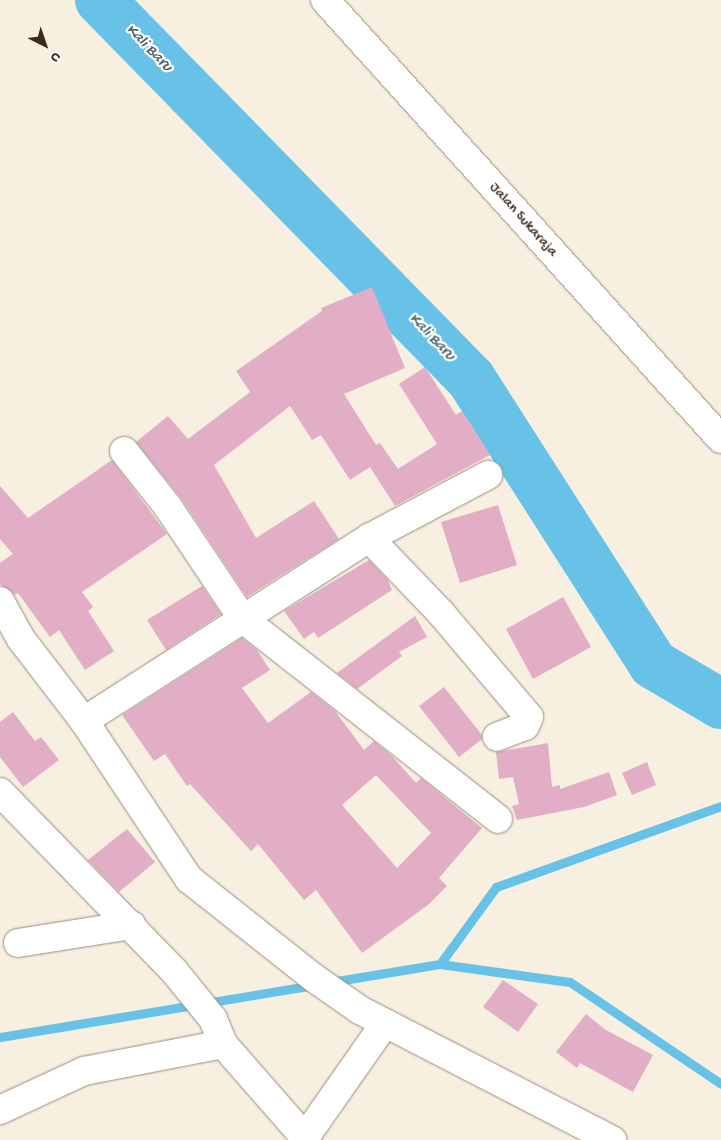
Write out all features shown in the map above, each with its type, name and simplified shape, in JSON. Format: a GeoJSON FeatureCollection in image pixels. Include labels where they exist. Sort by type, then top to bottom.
{"type":"FeatureCollection","features":[{"type":"Feature","properties":{"kind":"street","name":"Jalan Sukaraja"},"geometry":{"type":"LineString","coordinates":[[325,0],[721,440]]}},
{"type":"Feature","properties":{"kind":"street"},"geometry":{"type":"LineString","coordinates":[[124,451],[168,507],[243,618],[498,819]]}},
{"type":"Feature","properties":{"kind":"street"},"geometry":{"type":"LineString","coordinates":[[84,721],[369,538],[488,475]]}},
{"type":"Feature","properties":{"kind":"street"},"geometry":{"type":"LineString","coordinates":[[369,538],[441,613],[529,717],[525,726],[497,737]]}},
{"type":"Feature","properties":{"kind":"street"},"geometry":{"type":"LineString","coordinates":[[0,601],[21,639],[84,721],[189,879],[314,978],[360,1010],[612,1140]]}},
{"type":"Feature","properties":{"kind":"street"},"geometry":{"type":"LineString","coordinates":[[0,792],[174,970],[218,1031],[306,1138],[385,1023]]}},
{"type":"Feature","properties":{"kind":"street"},"geometry":{"type":"LineString","coordinates":[[18,943],[132,925]]}},
{"type":"Feature","properties":{"kind":"street"},"geometry":{"type":"LineString","coordinates":[[0,1110],[84,1071],[218,1031]]}},
{"type":"Feature","properties":{"kind":"building"},"geometry":{"type":"Polygon","coordinates":[[[372,287],[405,368],[344,394],[376,445],[380,443],[398,469],[437,444],[399,384],[425,367],[456,415],[462,411],[490,455],[395,506],[370,467],[350,480],[321,435],[312,440],[290,406],[214,465],[256,538],[314,501],[339,539],[247,597],[181,498],[136,442],[168,416],[188,439],[250,392],[236,371],[322,311],[321,308],[372,287]]]}},
{"type":"Feature","properties":{"kind":"building"},"geometry":{"type":"Polygon","coordinates":[[[112,460],[167,534],[82,592],[93,607],[88,611],[114,651],[85,670],[59,630],[50,637],[18,593],[15,595],[0,584],[0,563],[13,554],[0,539],[0,486],[28,518],[112,460]]]}},
{"type":"Feature","properties":{"kind":"building"},"geometry":{"type":"Polygon","coordinates":[[[498,505],[517,565],[460,583],[441,522],[498,505]]]}},
{"type":"Feature","properties":{"kind":"building"},"geometry":{"type":"Polygon","coordinates":[[[369,560],[388,580],[392,590],[318,638],[314,632],[304,639],[284,611],[369,560]]]}},
{"type":"Feature","properties":{"kind":"building"},"geometry":{"type":"Polygon","coordinates":[[[202,586],[221,614],[166,650],[147,620],[202,586]]]}},
{"type":"Feature","properties":{"kind":"building"},"geometry":{"type":"Polygon","coordinates":[[[563,597],[591,647],[533,679],[506,629],[563,597]]]}},
{"type":"Feature","properties":{"kind":"building"},"geometry":{"type":"Polygon","coordinates":[[[415,616],[427,637],[399,652],[402,656],[357,689],[337,673],[415,616]]]}},
{"type":"Feature","properties":{"kind":"building"},"geometry":{"type":"Polygon","coordinates":[[[242,638],[257,650],[270,670],[242,688],[268,723],[311,692],[335,711],[364,750],[374,741],[392,756],[416,783],[421,778],[482,828],[439,878],[447,886],[428,905],[362,953],[316,890],[304,900],[258,844],[251,851],[190,784],[187,786],[165,754],[154,761],[122,715],[242,638]],[[376,775],[342,805],[397,868],[431,833],[376,775]]]}},
{"type":"Feature","properties":{"kind":"building"},"geometry":{"type":"Polygon","coordinates":[[[444,687],[482,735],[482,739],[459,757],[419,706],[444,687]]]}},
{"type":"Feature","properties":{"kind":"building"},"geometry":{"type":"Polygon","coordinates":[[[13,712],[35,741],[41,737],[59,760],[23,787],[0,757],[0,722],[13,712]]]}},
{"type":"Feature","properties":{"kind":"building"},"geometry":{"type":"Polygon","coordinates":[[[548,743],[552,787],[560,785],[560,789],[609,772],[617,795],[584,807],[517,820],[512,806],[519,804],[513,777],[499,779],[496,752],[548,743]]]}},
{"type":"Feature","properties":{"kind":"building"},"geometry":{"type":"Polygon","coordinates":[[[647,762],[656,785],[632,795],[622,773],[647,762]]]}},
{"type":"Feature","properties":{"kind":"building"},"geometry":{"type":"Polygon","coordinates":[[[127,829],[155,862],[119,892],[88,860],[127,829]]]}},
{"type":"Feature","properties":{"kind":"building"},"geometry":{"type":"Polygon","coordinates":[[[503,980],[538,1004],[518,1032],[483,1007],[503,980]]]}},
{"type":"Feature","properties":{"kind":"building"},"geometry":{"type":"Polygon","coordinates":[[[586,1014],[606,1030],[653,1055],[633,1092],[580,1063],[577,1068],[556,1052],[586,1014]]]}},
{"type":"Feature","properties":{"kind":"waterway","name":"Kali Baru"},"geometry":{"type":"LineString","coordinates":[[100,0],[471,379],[653,664],[721,704]]}},
{"type":"Feature","properties":{"kind":"waterway"},"geometry":{"type":"LineString","coordinates":[[331,982],[440,964],[496,887],[721,806]]}},
{"type":"Feature","properties":{"kind":"waterway"},"geometry":{"type":"LineString","coordinates":[[440,964],[570,982],[721,1084]]}},
{"type":"Feature","properties":{"kind":"waterway"},"geometry":{"type":"LineString","coordinates":[[0,1037],[313,985]]}}]}
